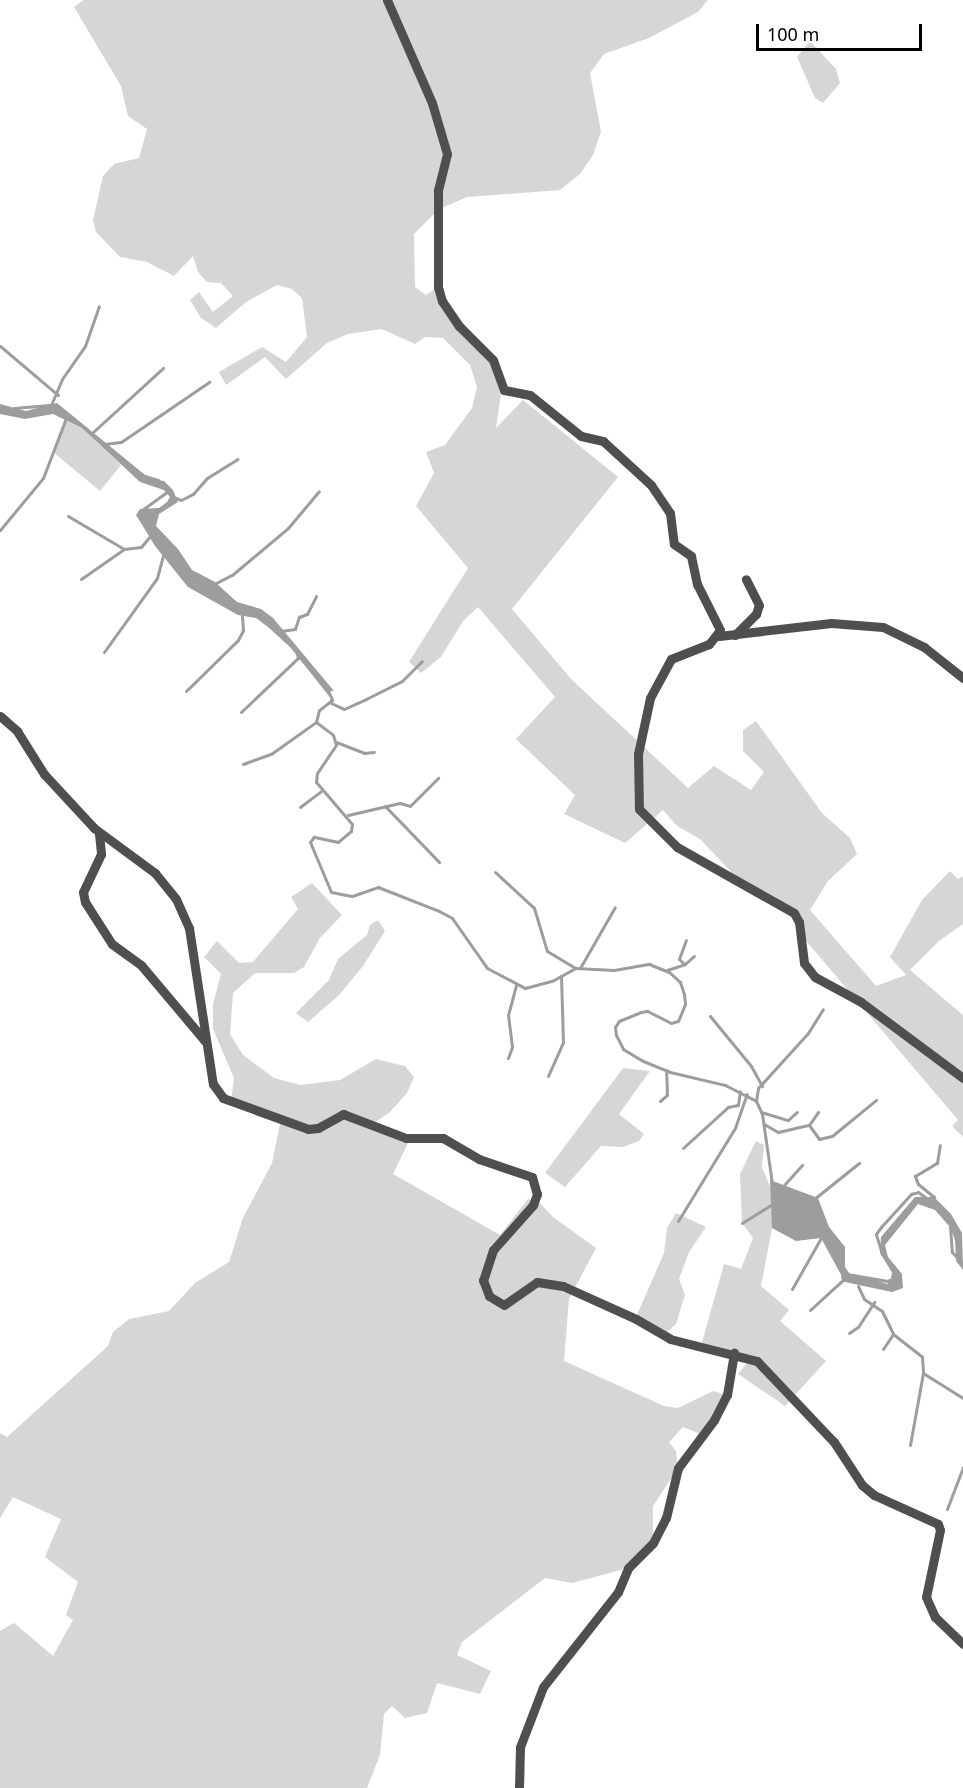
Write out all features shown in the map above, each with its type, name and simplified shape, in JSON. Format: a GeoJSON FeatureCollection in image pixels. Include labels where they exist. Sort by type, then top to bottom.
{"type":"FeatureCollection","features":[{"type":"Feature","properties":{"kind":"street"},"geometry":{"type":"LineString","coordinates":[[387,0],[432,103],[447,154],[438,191],[438,288],[442,301],[459,326],[493,360],[504,390],[530,395],[580,435],[603,441],[651,485],[670,513],[674,544],[691,556],[692,574],[718,627],[719,636]]}},
{"type":"Feature","properties":{"kind":"street"},"geometry":{"type":"LineString","coordinates":[[735,635],[758,610],[746,579]]}},
{"type":"Feature","properties":{"kind":"street"},"geometry":{"type":"LineString","coordinates":[[963,678],[924,647],[883,627],[831,623],[719,636],[709,644],[670,659],[650,698],[638,754],[639,808],[677,847],[794,913],[799,922],[804,963],[815,977],[861,1002],[963,1078]]}},
{"type":"Feature","properties":{"kind":"street"},"geometry":{"type":"LineString","coordinates":[[0,716],[17,731],[44,774],[99,834],[162,880],[188,921],[205,1041],[213,1066],[213,1084],[226,1100],[308,1129],[318,1128],[343,1114],[406,1138],[443,1138],[478,1159],[532,1177],[537,1194],[533,1205],[497,1242],[483,1280],[489,1296],[498,1305],[510,1303],[537,1282],[549,1283],[636,1318],[670,1339],[734,1353],[762,1366],[834,1442],[868,1490],[938,1524],[940,1530],[926,1597],[935,1617],[963,1644]]}},
{"type":"Feature","properties":{"kind":"street"},"geometry":{"type":"LineString","coordinates":[[99,834],[101,854],[83,892],[85,902],[112,944],[141,964],[205,1041]]}},
{"type":"Feature","properties":{"kind":"street"},"geometry":{"type":"LineString","coordinates":[[519,1788],[520,1747],[543,1687],[618,1592],[628,1568],[653,1543],[666,1518],[678,1468],[714,1420],[727,1395],[734,1353]]}},
{"type":"Feature","properties":{"kind":"shaded area"},"geometry":{"type":"Polygon","coordinates":[[[84,0],[708,0],[698,12],[649,38],[604,54],[590,73],[601,132],[593,155],[580,174],[560,190],[467,197],[439,209],[414,234],[415,287],[426,295],[438,287],[503,380],[496,428],[523,400],[618,477],[512,609],[572,680],[688,788],[714,766],[751,790],[764,772],[743,751],[743,730],[756,721],[822,813],[850,838],[857,854],[828,881],[810,910],[876,986],[906,975],[890,957],[922,900],[950,871],[958,879],[963,876],[963,924],[939,941],[910,970],[963,1015],[963,1137],[952,1126],[958,1120],[802,936],[795,911],[737,878],[700,839],[677,826],[663,810],[625,843],[564,814],[575,795],[516,739],[555,697],[478,607],[463,621],[441,657],[421,673],[409,662],[468,568],[416,506],[434,473],[426,452],[445,445],[472,408],[477,387],[470,365],[443,338],[425,337],[415,344],[382,329],[348,334],[327,343],[286,379],[265,357],[226,385],[219,372],[262,347],[286,362],[307,337],[302,298],[292,289],[277,285],[246,302],[216,328],[201,318],[190,300],[199,292],[213,312],[233,296],[221,283],[207,282],[198,272],[193,256],[174,276],[147,262],[120,257],[96,232],[93,220],[103,176],[114,164],[139,158],[147,129],[128,116],[121,86],[74,7],[84,0]]]}},
{"type":"Feature","properties":{"kind":"shaded area"},"geometry":{"type":"Polygon","coordinates":[[[810,41],[836,69],[840,83],[823,103],[815,98],[797,57],[810,41]]]}},
{"type":"Feature","properties":{"kind":"shaded area"},"geometry":{"type":"Polygon","coordinates":[[[57,403],[150,479],[164,481],[173,490],[178,502],[159,514],[156,526],[178,549],[192,570],[215,582],[237,602],[261,609],[273,618],[334,691],[329,691],[329,696],[290,647],[268,627],[256,618],[238,615],[188,587],[155,546],[136,515],[140,509],[159,508],[167,502],[170,497],[164,490],[140,482],[82,428],[53,414],[25,419],[0,414],[0,404],[26,411],[57,403]]]}},
{"type":"Feature","properties":{"kind":"shaded area"},"geometry":{"type":"Polygon","coordinates":[[[67,421],[82,428],[121,465],[100,491],[53,452],[67,421]]]}},
{"type":"Feature","properties":{"kind":"shaded area"},"geometry":{"type":"Polygon","coordinates":[[[312,883],[342,915],[320,938],[304,967],[294,973],[255,973],[233,993],[230,1034],[243,1055],[274,1078],[300,1085],[340,1080],[376,1059],[405,1066],[414,1077],[407,1093],[389,1113],[369,1126],[410,1139],[393,1174],[500,1235],[528,1199],[539,1202],[553,1217],[596,1248],[569,1299],[564,1361],[664,1406],[678,1408],[713,1391],[727,1395],[703,1435],[683,1427],[669,1442],[676,1451],[678,1468],[653,1506],[653,1543],[628,1568],[572,1583],[545,1578],[462,1642],[457,1655],[491,1671],[480,1694],[437,1683],[427,1713],[405,1718],[392,1706],[384,1714],[380,1755],[367,1788],[0,1788],[0,1631],[14,1623],[53,1656],[73,1620],[66,1615],[78,1582],[45,1557],[61,1519],[13,1497],[0,1518],[0,1433],[7,1437],[108,1346],[113,1332],[129,1319],[169,1311],[195,1283],[229,1262],[243,1218],[272,1163],[281,1119],[231,1101],[234,1078],[213,1029],[213,1004],[221,974],[204,957],[217,941],[239,963],[253,962],[298,909],[291,897],[312,883]]]}},
{"type":"Feature","properties":{"kind":"shaded area"},"geometry":{"type":"Polygon","coordinates":[[[378,920],[385,931],[363,966],[339,995],[308,1022],[296,1013],[329,980],[338,959],[367,935],[370,925],[378,920]]]}},
{"type":"Feature","properties":{"kind":"shaded area"},"geometry":{"type":"Polygon","coordinates":[[[623,1068],[650,1071],[619,1114],[644,1134],[639,1141],[623,1147],[601,1146],[565,1187],[545,1173],[623,1068]]]}},
{"type":"Feature","properties":{"kind":"shaded area"},"geometry":{"type":"Polygon","coordinates":[[[756,1141],[764,1145],[762,1167],[773,1194],[772,1228],[761,1286],[789,1310],[780,1321],[826,1361],[785,1406],[738,1374],[751,1358],[701,1346],[724,1264],[741,1269],[753,1238],[742,1223],[740,1174],[756,1141]]]}},
{"type":"Feature","properties":{"kind":"shaded area"},"geometry":{"type":"Polygon","coordinates":[[[770,1180],[818,1198],[829,1227],[845,1247],[845,1267],[849,1273],[888,1284],[893,1274],[880,1253],[881,1237],[915,1197],[934,1197],[951,1214],[962,1233],[963,1270],[956,1261],[955,1240],[950,1227],[935,1210],[918,1204],[885,1245],[888,1257],[902,1274],[903,1288],[892,1292],[845,1282],[821,1238],[796,1241],[772,1228],[770,1180]]]}},
{"type":"Feature","properties":{"kind":"shaded area"},"geometry":{"type":"Polygon","coordinates":[[[676,1213],[706,1227],[689,1252],[679,1279],[685,1295],[676,1324],[664,1335],[636,1317],[664,1253],[667,1228],[676,1213]]]}},
{"type":"Feature","properties":{"kind":"waterway"},"geometry":{"type":"LineString","coordinates":[[51,405],[62,379],[85,346],[99,306]]}},
{"type":"Feature","properties":{"kind":"waterway"},"geometry":{"type":"LineString","coordinates":[[0,346],[58,395]]}},
{"type":"Feature","properties":{"kind":"waterway"},"geometry":{"type":"LineString","coordinates":[[93,432],[163,368]]}},
{"type":"Feature","properties":{"kind":"waterway"},"geometry":{"type":"LineString","coordinates":[[104,444],[121,442],[209,382]]}},
{"type":"Feature","properties":{"kind":"waterway"},"geometry":{"type":"LineString","coordinates":[[14,408],[52,405]]}},
{"type":"Feature","properties":{"kind":"waterway"},"geometry":{"type":"LineString","coordinates":[[0,530],[43,478],[66,418]]}},
{"type":"Feature","properties":{"kind":"waterway"},"geometry":{"type":"LineString","coordinates":[[176,498],[181,500],[193,494],[207,478],[237,459]]}},
{"type":"Feature","properties":{"kind":"waterway"},"geometry":{"type":"LineString","coordinates":[[145,476],[158,480]]}},
{"type":"Feature","properties":{"kind":"waterway"},"geometry":{"type":"LineString","coordinates":[[214,584],[232,575],[288,528],[319,491]]}},
{"type":"Feature","properties":{"kind":"waterway"},"geometry":{"type":"LineString","coordinates":[[142,510],[167,492]]}},
{"type":"Feature","properties":{"kind":"waterway"},"geometry":{"type":"LineString","coordinates":[[68,516],[124,549],[141,547],[151,535]]}},
{"type":"Feature","properties":{"kind":"waterway"},"geometry":{"type":"LineString","coordinates":[[81,579],[124,549]]}},
{"type":"Feature","properties":{"kind":"waterway"},"geometry":{"type":"LineString","coordinates":[[104,652],[157,578],[164,552]]}},
{"type":"Feature","properties":{"kind":"waterway"},"geometry":{"type":"LineString","coordinates":[[281,631],[295,629],[299,617],[307,614],[316,596]]}},
{"type":"Feature","properties":{"kind":"waterway"},"geometry":{"type":"LineString","coordinates":[[186,691],[238,640],[243,630],[242,615]]}},
{"type":"Feature","properties":{"kind":"waterway"},"geometry":{"type":"LineString","coordinates":[[241,712],[298,658],[297,654]]}},
{"type":"Feature","properties":{"kind":"waterway"},"geometry":{"type":"LineString","coordinates":[[331,703],[344,709],[366,699],[402,681],[422,661]]}},
{"type":"Feature","properties":{"kind":"waterway"},"geometry":{"type":"LineString","coordinates":[[328,690],[332,700],[319,710],[316,722],[333,735],[336,745],[317,773],[316,782],[352,824],[351,831],[338,842],[314,837],[310,842],[331,892],[352,896],[378,887],[439,911],[452,918],[487,968],[525,988],[552,981],[575,968],[614,970],[649,964],[669,972],[680,982],[684,994],[685,1004],[678,1021],[671,1023],[647,1011],[641,1012],[619,1021],[615,1027],[616,1035],[623,1049],[643,1061],[670,1072],[725,1085],[756,1101],[762,1114],[772,1183]]}},
{"type":"Feature","properties":{"kind":"waterway"},"geometry":{"type":"LineString","coordinates":[[243,764],[271,754],[316,722]]}},
{"type":"Feature","properties":{"kind":"waterway"},"geometry":{"type":"LineString","coordinates":[[336,742],[364,753],[374,752]]}},
{"type":"Feature","properties":{"kind":"waterway"},"geometry":{"type":"LineString","coordinates":[[348,815],[400,803],[410,806],[438,778]]}},
{"type":"Feature","properties":{"kind":"waterway"},"geometry":{"type":"LineString","coordinates":[[300,807],[321,791]]}},
{"type":"Feature","properties":{"kind":"waterway"},"geometry":{"type":"LineString","coordinates":[[385,806],[439,862]]}},
{"type":"Feature","properties":{"kind":"waterway"},"geometry":{"type":"LineString","coordinates":[[495,872],[534,908],[547,951],[575,968]]}},
{"type":"Feature","properties":{"kind":"waterway"},"geometry":{"type":"LineString","coordinates":[[580,968],[615,907]]}},
{"type":"Feature","properties":{"kind":"waterway"},"geometry":{"type":"LineString","coordinates":[[684,964],[679,959],[686,940]]}},
{"type":"Feature","properties":{"kind":"waterway"},"geometry":{"type":"LineString","coordinates":[[667,970],[685,964],[694,956]]}},
{"type":"Feature","properties":{"kind":"waterway"},"geometry":{"type":"LineString","coordinates":[[548,1076],[563,1043],[561,976]]}},
{"type":"Feature","properties":{"kind":"waterway"},"geometry":{"type":"LineString","coordinates":[[508,1058],[512,1047],[508,1015],[516,986]]}},
{"type":"Feature","properties":{"kind":"waterway"},"geometry":{"type":"LineString","coordinates":[[756,1101],[758,1088],[808,1033],[823,1009]]}},
{"type":"Feature","properties":{"kind":"waterway"},"geometry":{"type":"LineString","coordinates":[[710,1016],[751,1066],[762,1086]]}},
{"type":"Feature","properties":{"kind":"waterway"},"geometry":{"type":"LineString","coordinates":[[660,1101],[667,1095],[666,1070]]}},
{"type":"Feature","properties":{"kind":"waterway"},"geometry":{"type":"LineString","coordinates":[[683,1148],[728,1107],[738,1105],[740,1091]]}},
{"type":"Feature","properties":{"kind":"waterway"},"geometry":{"type":"LineString","coordinates":[[678,1221],[735,1128],[747,1094]]}},
{"type":"Feature","properties":{"kind":"waterway"},"geometry":{"type":"LineString","coordinates":[[764,1124],[778,1132],[809,1125],[819,1139],[832,1136],[876,1100]]}},
{"type":"Feature","properties":{"kind":"waterway"},"geometry":{"type":"LineString","coordinates":[[761,1112],[788,1120],[797,1112]]}},
{"type":"Feature","properties":{"kind":"waterway"},"geometry":{"type":"LineString","coordinates":[[809,1125],[818,1112]]}},
{"type":"Feature","properties":{"kind":"waterway"},"geometry":{"type":"LineString","coordinates":[[931,1197],[934,1197],[918,1184],[915,1176],[937,1163],[940,1145]]}},
{"type":"Feature","properties":{"kind":"waterway"},"geometry":{"type":"LineString","coordinates":[[814,1199],[859,1163]]}},
{"type":"Feature","properties":{"kind":"waterway"},"geometry":{"type":"LineString","coordinates":[[784,1185],[802,1165]]}},
{"type":"Feature","properties":{"kind":"waterway"},"geometry":{"type":"LineString","coordinates":[[882,1254],[876,1234],[881,1227],[911,1194],[918,1192],[925,1197]]}},
{"type":"Feature","properties":{"kind":"waterway"},"geometry":{"type":"LineString","coordinates":[[742,1223],[773,1204]]}},
{"type":"Feature","properties":{"kind":"waterway"},"geometry":{"type":"LineString","coordinates":[[950,1226],[952,1252],[963,1264]]}},
{"type":"Feature","properties":{"kind":"waterway"},"geometry":{"type":"LineString","coordinates":[[792,1289],[822,1236]]}},
{"type":"Feature","properties":{"kind":"waterway"},"geometry":{"type":"LineString","coordinates":[[853,1275],[887,1281],[892,1279],[893,1272]]}},
{"type":"Feature","properties":{"kind":"waterway"},"geometry":{"type":"LineString","coordinates":[[810,1310],[843,1280],[842,1276]]}},
{"type":"Feature","properties":{"kind":"waterway"},"geometry":{"type":"LineString","coordinates":[[858,1286],[864,1299],[882,1311],[893,1334],[922,1357],[923,1373],[963,1398]]}},
{"type":"Feature","properties":{"kind":"waterway"},"geometry":{"type":"LineString","coordinates":[[849,1333],[858,1327],[874,1302]]}},
{"type":"Feature","properties":{"kind":"waterway"},"geometry":{"type":"LineString","coordinates":[[883,1349],[893,1334]]}},
{"type":"Feature","properties":{"kind":"waterway"},"geometry":{"type":"LineString","coordinates":[[910,1445],[923,1373]]}},
{"type":"Feature","properties":{"kind":"waterway"},"geometry":{"type":"LineString","coordinates":[[947,1509],[963,1467]]}}]}
